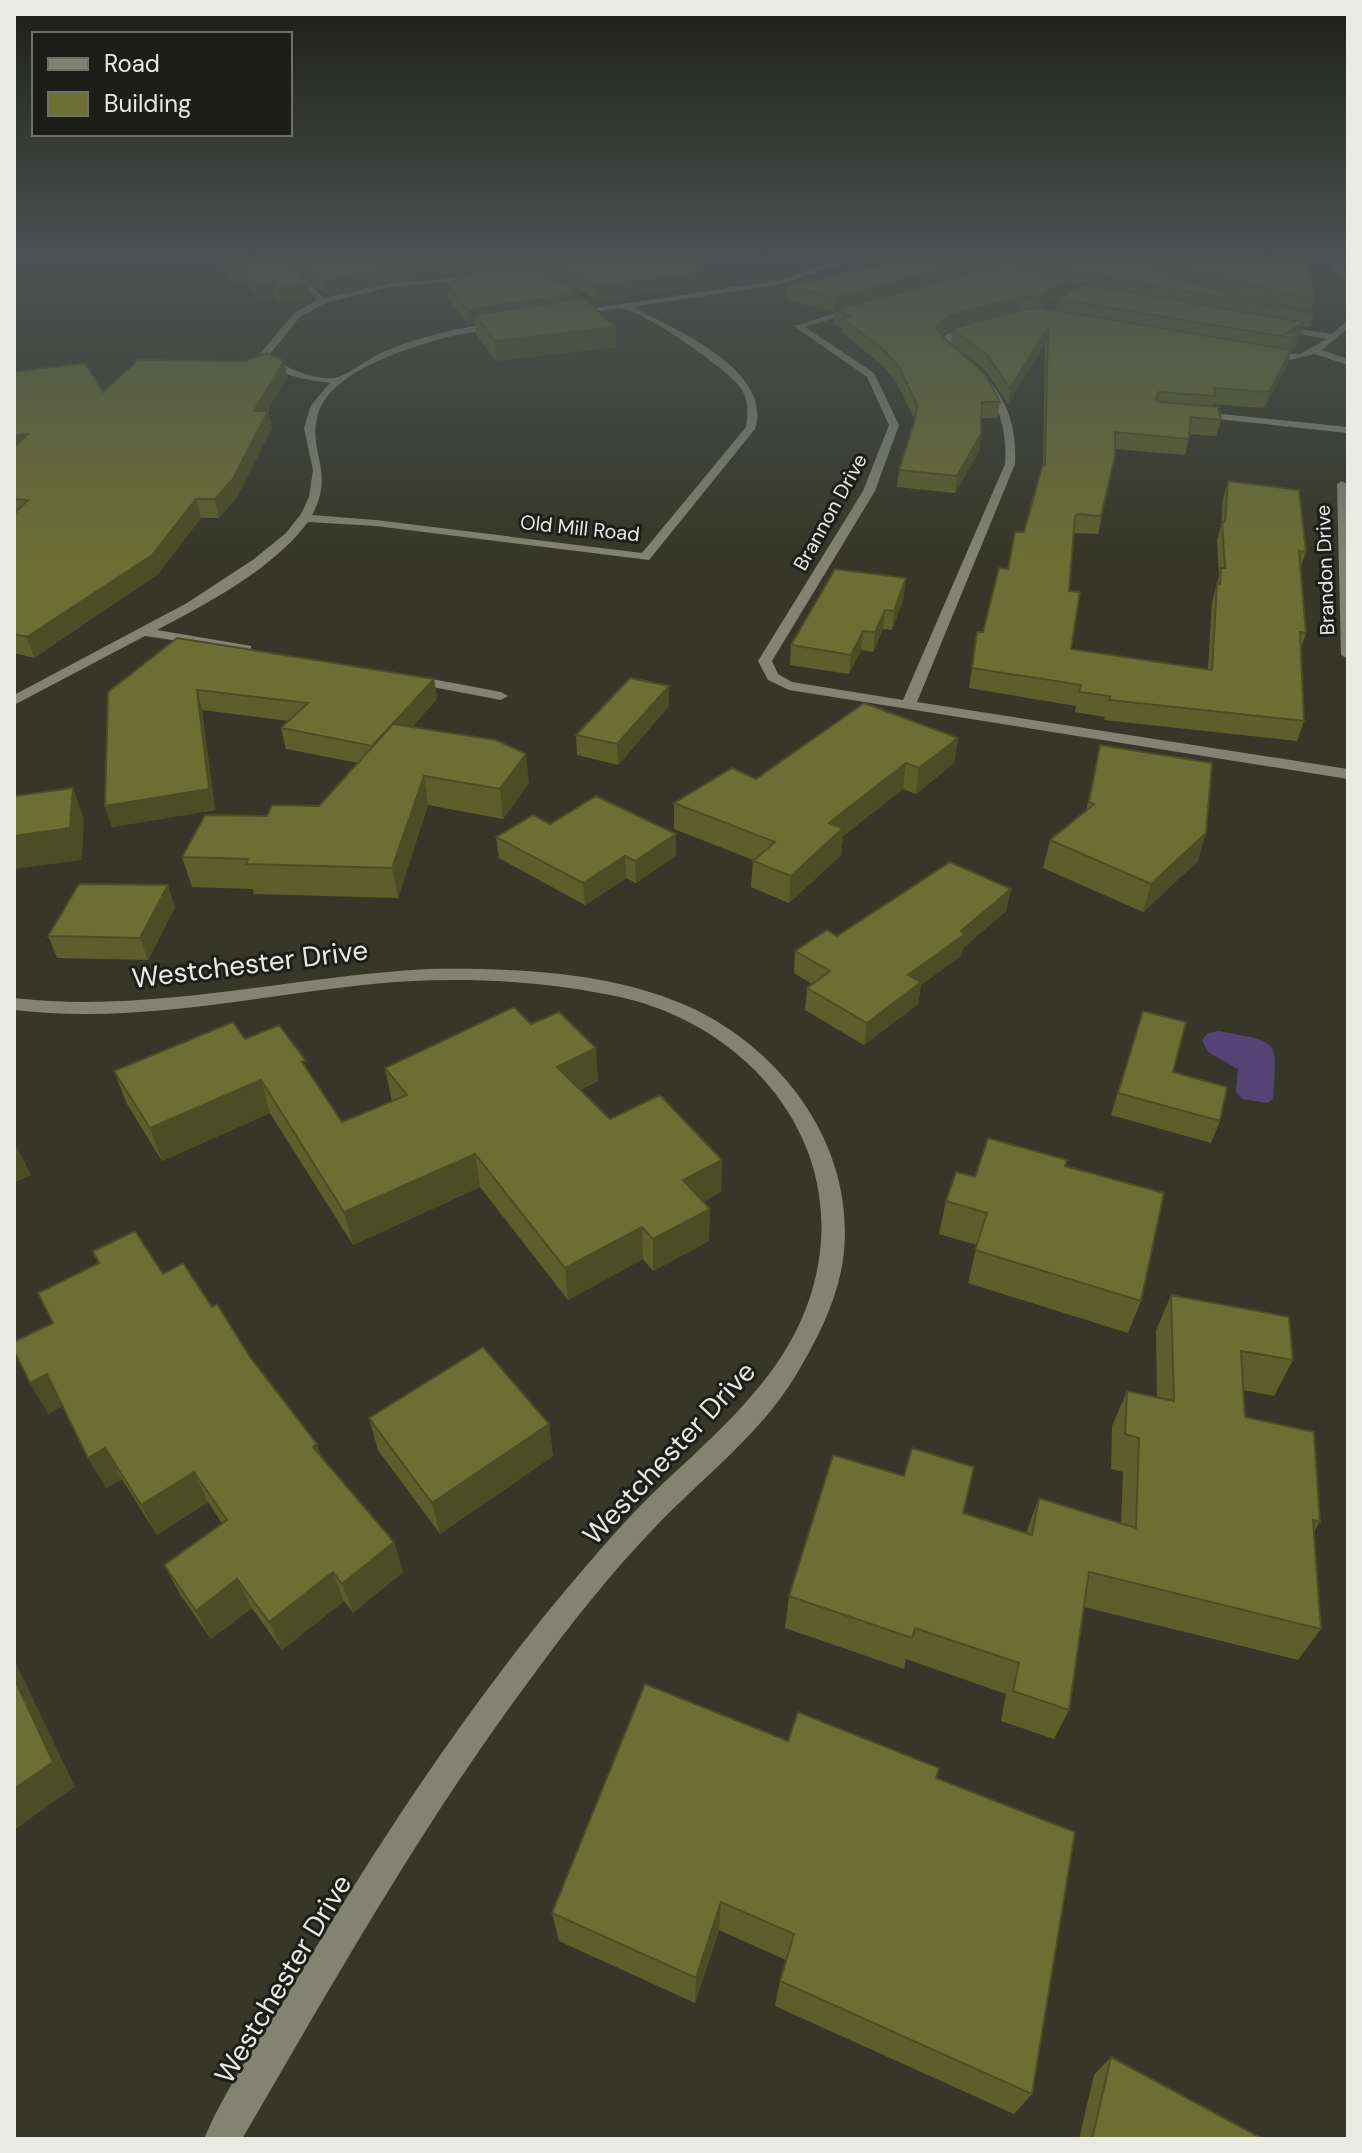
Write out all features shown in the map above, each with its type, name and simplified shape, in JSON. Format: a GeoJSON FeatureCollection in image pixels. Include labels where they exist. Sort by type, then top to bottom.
{"type":"FeatureCollection","features":[{"type":"Feature","properties":{"kind":"street"},"geometry":{"type":"LineString","coordinates":[[265,356],[269,363],[290,373],[339,381]]}},
{"type":"Feature","properties":{"kind":"street"},"geometry":{"type":"LineString","coordinates":[[14,701],[147,632],[240,577],[291,533],[304,518],[318,488],[309,430],[317,403],[339,381],[387,356]]}},
{"type":"Feature","properties":{"kind":"street","name":"Old Mill Road"},"geometry":{"type":"LineString","coordinates":[[304,518],[376,523],[645,557],[751,427],[755,406],[746,387],[712,356]]}},
{"type":"Feature","properties":{"kind":"street","name":"Brannon Drive"},"geometry":{"type":"LineString","coordinates":[[843,356],[871,375],[894,425],[869,491],[765,661],[766,670],[774,679],[789,686],[1348,774]]}},
{"type":"Feature","properties":{"kind":"street"},"geometry":{"type":"LineString","coordinates":[[909,703],[1010,464],[1013,443],[1004,407],[983,379],[955,356]]}},
{"type":"Feature","properties":{"kind":"street"},"geometry":{"type":"LineString","coordinates":[[1280,356],[1304,356]]}},
{"type":"Feature","properties":{"kind":"street"},"geometry":{"type":"LineString","coordinates":[[1184,413],[1348,430]]}},
{"type":"Feature","properties":{"kind":"street","name":"Brandon Drive"},"geometry":{"type":"LineString","coordinates":[[1342,484],[1348,655]]}},
{"type":"Feature","properties":{"kind":"street"},"geometry":{"type":"LineString","coordinates":[[147,632],[255,651]]}},
{"type":"Feature","properties":{"kind":"street"},"geometry":{"type":"LineString","coordinates":[[393,676],[501,696]]}},
{"type":"Feature","properties":{"kind":"street"},"geometry":{"type":"LineString","coordinates":[[14,680],[42,686]]}},
{"type":"Feature","properties":{"kind":"street","name":"Westchester Drive"},"geometry":{"type":"LineString","coordinates":[[14,1004],[78,1010],[136,1009],[369,979],[464,974],[545,979],[623,992],[688,1014],[723,1034],[761,1064],[785,1089],[811,1129],[828,1169],[835,1207],[833,1256],[822,1304],[793,1361],[758,1407],[635,1530],[522,1667],[403,1836],[222,2139]]}},
{"type":"Feature","properties":{"kind":"shaded area"},"geometry":{"type":"Polygon","coordinates":[[[1219,1031],[1254,1038],[1270,1046],[1275,1064],[1273,1099],[1267,1103],[1243,1099],[1236,1092],[1238,1069],[1208,1052],[1202,1040],[1208,1033],[1219,1031]]]}},
{"type":"Feature","properties":{"kind":"building"},"geometry":{"type":"Polygon","coordinates":[[[257,356],[274,356],[284,361],[254,411],[268,411],[233,479],[215,499],[196,499],[152,555],[27,637],[14,634],[14,514],[28,500],[14,499],[14,447],[28,434],[14,436],[14,372],[85,363],[103,392],[138,360],[245,361],[257,356]]]}},
{"type":"Feature","properties":{"kind":"building"},"geometry":{"type":"Polygon","coordinates":[[[890,356],[965,356],[985,374],[1000,402],[982,402],[981,434],[957,476],[899,470],[917,405],[899,367],[890,356]]]}},
{"type":"Feature","properties":{"kind":"building"},"geometry":{"type":"Polygon","coordinates":[[[988,356],[1030,356],[1010,388],[988,356]]]}},
{"type":"Feature","properties":{"kind":"building"},"geometry":{"type":"Polygon","coordinates":[[[1047,356],[1288,356],[1269,392],[1214,388],[1215,396],[1159,392],[1158,402],[1218,407],[1221,420],[1191,417],[1189,439],[1115,432],[1115,456],[1101,516],[1078,514],[1075,517],[1069,591],[1080,592],[1071,649],[1212,670],[1217,583],[1220,584],[1221,568],[1225,568],[1222,522],[1225,522],[1228,481],[1299,490],[1306,552],[1299,551],[1306,633],[1300,632],[1304,721],[1109,700],[1110,696],[1079,692],[1081,685],[972,668],[977,632],[983,632],[999,568],[1008,569],[1015,532],[1024,532],[1045,465],[1047,356]]]}},
{"type":"Feature","properties":{"kind":"building"},"geometry":{"type":"Polygon","coordinates":[[[835,569],[906,578],[894,611],[885,610],[875,632],[863,631],[851,655],[791,645],[835,569]]]}},
{"type":"Feature","properties":{"kind":"building"},"geometry":{"type":"Polygon","coordinates":[[[177,638],[434,679],[372,746],[281,728],[308,703],[197,690],[209,789],[105,806],[108,692],[177,638]]]}},
{"type":"Feature","properties":{"kind":"building"},"geometry":{"type":"Polygon","coordinates":[[[630,678],[669,686],[617,744],[576,735],[630,678]]]}},
{"type":"Feature","properties":{"kind":"building"},"geometry":{"type":"Polygon","coordinates":[[[864,703],[958,738],[919,768],[906,763],[829,823],[843,828],[791,876],[753,861],[775,842],[674,803],[732,768],[756,779],[864,703]]]}},
{"type":"Feature","properties":{"kind":"building"},"geometry":{"type":"Polygon","coordinates":[[[393,724],[496,740],[526,754],[500,789],[424,776],[392,868],[246,864],[248,859],[182,857],[205,815],[267,816],[272,805],[319,806],[393,724]]]}},
{"type":"Feature","properties":{"kind":"building"},"geometry":{"type":"Polygon","coordinates":[[[1100,745],[1212,763],[1206,833],[1151,884],[1050,840],[1094,804],[1089,802],[1100,745]]]}},
{"type":"Feature","properties":{"kind":"building"},"geometry":{"type":"Polygon","coordinates":[[[73,788],[70,828],[14,836],[14,796],[73,788]]]}},
{"type":"Feature","properties":{"kind":"building"},"geometry":{"type":"Polygon","coordinates":[[[596,796],[676,834],[635,861],[625,856],[583,883],[496,837],[533,815],[550,824],[596,796]]]}},
{"type":"Feature","properties":{"kind":"building"},"geometry":{"type":"Polygon","coordinates":[[[950,862],[1011,889],[961,931],[965,934],[908,975],[921,982],[867,1023],[807,988],[830,971],[795,951],[827,930],[837,936],[950,862]]]}},
{"type":"Feature","properties":{"kind":"building"},"geometry":{"type":"Polygon","coordinates":[[[79,884],[168,885],[140,938],[48,936],[79,884]]]}},
{"type":"Feature","properties":{"kind":"building"},"geometry":{"type":"Polygon","coordinates":[[[514,1007],[531,1024],[559,1012],[596,1048],[557,1067],[610,1119],[660,1095],[722,1160],[683,1180],[710,1209],[653,1239],[642,1227],[565,1268],[475,1154],[344,1212],[261,1080],[150,1128],[114,1071],[233,1022],[245,1039],[279,1025],[306,1061],[302,1062],[342,1122],[407,1095],[385,1068],[514,1007]]]}},
{"type":"Feature","properties":{"kind":"building"},"geometry":{"type":"Polygon","coordinates":[[[1143,1011],[1186,1022],[1173,1072],[1227,1087],[1220,1121],[1118,1093],[1143,1011]]]}},
{"type":"Feature","properties":{"kind":"building"},"geometry":{"type":"Polygon","coordinates":[[[988,1138],[1067,1160],[1065,1166],[1164,1193],[1141,1301],[975,1250],[987,1213],[946,1201],[956,1172],[975,1177],[988,1138]]]}},
{"type":"Feature","properties":{"kind":"building"},"geometry":{"type":"Polygon","coordinates":[[[135,1231],[163,1274],[183,1263],[212,1307],[217,1304],[250,1357],[317,1444],[313,1447],[394,1542],[342,1584],[333,1572],[269,1622],[237,1579],[196,1611],[164,1565],[227,1520],[194,1472],[141,1505],[105,1448],[88,1458],[47,1374],[30,1383],[14,1351],[14,1342],[53,1323],[38,1293],[99,1263],[93,1251],[135,1231]]]}},
{"type":"Feature","properties":{"kind":"building"},"geometry":{"type":"Polygon","coordinates":[[[1171,1295],[1289,1317],[1293,1360],[1241,1351],[1245,1417],[1314,1432],[1320,1522],[1313,1520],[1321,1629],[1089,1572],[1069,1710],[1013,1691],[1019,1663],[915,1628],[912,1638],[789,1596],[833,1455],[904,1476],[912,1448],[974,1467],[963,1513],[1032,1535],[1039,1498],[1136,1528],[1139,1438],[1125,1434],[1127,1391],[1174,1401],[1171,1295]]]}},
{"type":"Feature","properties":{"kind":"building"},"geometry":{"type":"Polygon","coordinates":[[[483,1347],[549,1424],[432,1503],[369,1418],[483,1347]]]}},
{"type":"Feature","properties":{"kind":"building"},"geometry":{"type":"Polygon","coordinates":[[[14,1678],[53,1762],[14,1789],[14,1678]]]}},
{"type":"Feature","properties":{"kind":"building"},"geometry":{"type":"Polygon","coordinates":[[[645,1684],[788,1741],[798,1712],[939,1768],[936,1778],[1075,1832],[1032,2094],[780,1981],[794,1934],[721,1902],[696,1978],[552,1913],[645,1684]]]}},
{"type":"Feature","properties":{"kind":"building"},"geometry":{"type":"Polygon","coordinates":[[[1111,2057],[1263,2139],[1092,2139],[1111,2057]]]}}]}
